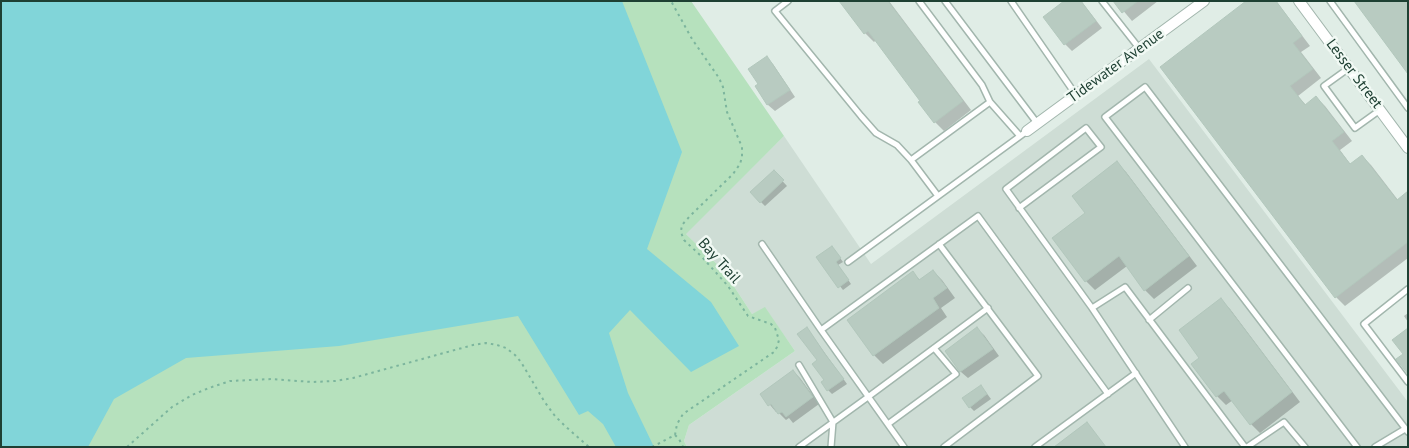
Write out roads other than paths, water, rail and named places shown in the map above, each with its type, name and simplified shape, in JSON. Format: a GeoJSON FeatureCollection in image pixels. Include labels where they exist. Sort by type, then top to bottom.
{"type":"FeatureCollection","features":[{"type":"Feature","properties":{"kind":"street","name":"Lesser Street"},"geometry":{"type":"LineString","coordinates":[[1299,1],[1408,148]]}},
{"type":"Feature","properties":{"kind":"street","name":"Tidewater Avenue"},"geometry":{"type":"LineString","coordinates":[[1024,134],[1203,2]]}},
{"type":"Feature","properties":{"kind":"lane"},"geometry":{"type":"LineString","coordinates":[[788,1],[775,11],[861,116],[876,133],[897,145],[911,160],[938,196]]}},
{"type":"Feature","properties":{"kind":"lane"},"geometry":{"type":"LineString","coordinates":[[848,262],[1024,134],[990,102],[982,85],[920,1]]}},
{"type":"Feature","properties":{"kind":"lane"},"geometry":{"type":"LineString","coordinates":[[945,1],[1037,124]]}},
{"type":"Feature","properties":{"kind":"lane"},"geometry":{"type":"LineString","coordinates":[[1011,1],[1076,95]]}},
{"type":"Feature","properties":{"kind":"lane"},"geometry":{"type":"LineString","coordinates":[[1102,1],[1140,49]]}},
{"type":"Feature","properties":{"kind":"lane"},"geometry":{"type":"LineString","coordinates":[[1330,1],[1408,108]]}},
{"type":"Feature","properties":{"kind":"lane"},"geometry":{"type":"LineString","coordinates":[[1349,68],[1324,86],[1355,128],[1380,110]]}},
{"type":"Feature","properties":{"kind":"lane"},"geometry":{"type":"LineString","coordinates":[[1357,447],[1105,117],[1145,87],[1406,430],[1375,447]]}},
{"type":"Feature","properties":{"kind":"lane"},"geometry":{"type":"LineString","coordinates":[[911,160],[990,102]]}},
{"type":"Feature","properties":{"kind":"lane"},"geometry":{"type":"LineString","coordinates":[[1019,208],[1101,147],[1086,128],[1006,190],[1019,208],[1092,308],[1185,447]]}},
{"type":"Feature","properties":{"kind":"lane"},"geometry":{"type":"LineString","coordinates":[[821,330],[978,216],[1108,394]]}},
{"type":"Feature","properties":{"kind":"lane"},"geometry":{"type":"LineString","coordinates":[[762,244],[904,447]]}},
{"type":"Feature","properties":{"kind":"lane"},"geometry":{"type":"LineString","coordinates":[[940,244],[1038,376],[944,447]]}},
{"type":"Feature","properties":{"kind":"lane"},"geometry":{"type":"LineString","coordinates":[[1092,308],[1125,287],[1246,447],[1284,422],[1305,447]]}},
{"type":"Feature","properties":{"kind":"lane"},"geometry":{"type":"LineString","coordinates":[[1150,320],[1188,288]]}},
{"type":"Feature","properties":{"kind":"lane"},"geometry":{"type":"LineString","coordinates":[[1408,290],[1364,324],[1408,382]]}},
{"type":"Feature","properties":{"kind":"lane"},"geometry":{"type":"LineString","coordinates":[[799,447],[988,308]]}},
{"type":"Feature","properties":{"kind":"lane"},"geometry":{"type":"LineString","coordinates":[[888,424],[956,374],[934,348]]}},
{"type":"Feature","properties":{"kind":"lane"},"geometry":{"type":"LineString","coordinates":[[799,365],[833,422],[831,447]]}},
{"type":"Feature","properties":{"kind":"lane"},"geometry":{"type":"LineString","coordinates":[[1035,447],[1136,374]]}},
{"type":"Feature","properties":{"kind":"water"},"geometry":{"type":"Polygon","coordinates":[[[1,1],[622,1],[682,152],[647,249],[711,302],[739,346],[691,372],[630,310],[609,333],[628,393],[654,447],[616,447],[603,424],[588,411],[579,415],[518,316],[339,346],[186,358],[114,399],[88,447],[1,447],[1,1]]]}}]}
